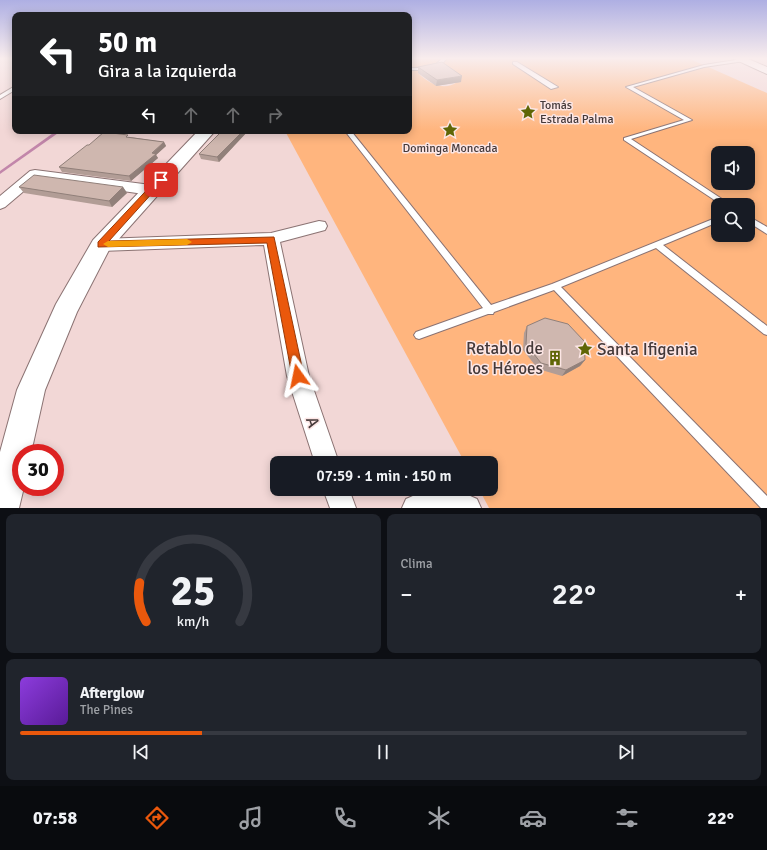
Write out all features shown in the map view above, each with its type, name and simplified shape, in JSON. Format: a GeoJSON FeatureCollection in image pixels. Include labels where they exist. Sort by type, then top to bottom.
{"type":"FeatureCollection","features":[{"type":"Feature","properties":{"kind":"main road"},"geometry":{"type":"LineString","coordinates":[[2,508],[31,390],[65,311],[101,244],[204,134]]}},
{"type":"Feature","properties":{"kind":"street"},"geometry":{"type":"LineString","coordinates":[[546,82],[554,87]]}},
{"type":"Feature","properties":{"kind":"street"},"geometry":{"type":"LineString","coordinates":[[0,204],[35,174],[151,190]]}},
{"type":"Feature","properties":{"kind":"street"},"geometry":{"type":"LineString","coordinates":[[101,244],[271,239],[319,226]]}},
{"type":"Feature","properties":{"kind":"street","name":"A"},"geometry":{"type":"LineString","coordinates":[[271,239],[298,376],[326,456]]}},
{"type":"Feature","properties":{"kind":"street"},"geometry":{"type":"LineString","coordinates":[[339,496],[343,508]]}},
{"type":"Feature","properties":{"kind":"street"},"geometry":{"type":"LineString","coordinates":[[415,508],[468,508]]}},
{"type":"Feature","properties":{"kind":"lane"},"geometry":{"type":"LineString","coordinates":[[649,82],[630,87],[689,120],[626,139],[716,198]]}},
{"type":"Feature","properties":{"kind":"lane"},"geometry":{"type":"LineString","coordinates":[[1,95],[12,90]]}},
{"type":"Feature","properties":{"kind":"lane"},"geometry":{"type":"LineString","coordinates":[[350,134],[490,311]]}},
{"type":"Feature","properties":{"kind":"lane"},"geometry":{"type":"LineString","coordinates":[[419,335],[490,311],[556,286],[711,221]]}},
{"type":"Feature","properties":{"kind":"lane"},"geometry":{"type":"LineString","coordinates":[[755,223],[767,231]]}},
{"type":"Feature","properties":{"kind":"lane"},"geometry":{"type":"LineString","coordinates":[[657,244],[767,331]]}},
{"type":"Feature","properties":{"kind":"lane"},"geometry":{"type":"LineString","coordinates":[[556,286],[767,506]]}},
{"type":"Feature","properties":{"kind":"shaded area","name":"Santa Ifigenia"},"geometry":{"type":"Polygon","coordinates":[[[412,82],[429,82],[436,85],[447,86],[452,85],[457,82],[456,82],[742,82],[767,93],[767,508],[489,508],[483,496],[498,496],[498,456],[461,456],[287,134],[412,134],[412,82]]]}},
{"type":"Feature","properties":{"kind":"building"},"geometry":{"type":"Polygon","coordinates":[[[102,134],[128,135],[126,137],[164,142],[152,153],[156,154],[129,176],[59,167],[102,134]]]}},
{"type":"Feature","properties":{"kind":"building"},"geometry":{"type":"Polygon","coordinates":[[[219,134],[240,134],[217,157],[199,154],[219,134]]]}},
{"type":"Feature","properties":{"kind":"building"},"geometry":{"type":"Polygon","coordinates":[[[34,175],[123,187],[109,201],[19,187],[34,175]]]}},
{"type":"Feature","properties":{"kind":"building","name":"Retablo de los Héroes"},"geometry":{"type":"Polygon","coordinates":[[[545,318],[568,324],[584,341],[585,360],[566,370],[541,363],[526,344],[527,326],[545,318]]]}},
{"type":"Feature","properties":{"kind":"waterway"},"geometry":{"type":"LineString","coordinates":[[0,173],[55,134]]}},
{"type":"Feature","properties":{"kind":"slow traffic"},"geometry":{"type":"LineString","coordinates":[[108,244],[187,242]]}},
{"type":"Feature","properties":{"kind":"place","name":"Tomás Estrada Palma"},"geometry":{"type":"Point","coordinates":[528,112]}},
{"type":"Feature","properties":{"kind":"place","name":"Dominga Moncada"},"geometry":{"type":"Point","coordinates":[450,130]}},
{"type":"Feature","properties":{"kind":"place","name":"Santa Ifigenia"},"geometry":{"type":"Point","coordinates":[585,349]}},
{"type":"Feature","properties":{"kind":"place","name":"Retablo de los Héroes"},"geometry":{"type":"Point","coordinates":[555,358]}},
{"type":"Feature","properties":{"kind":"route"},"geometry":{"type":"LineString","coordinates":[[161,180],[101,244],[271,239],[298,376]]}}]}
